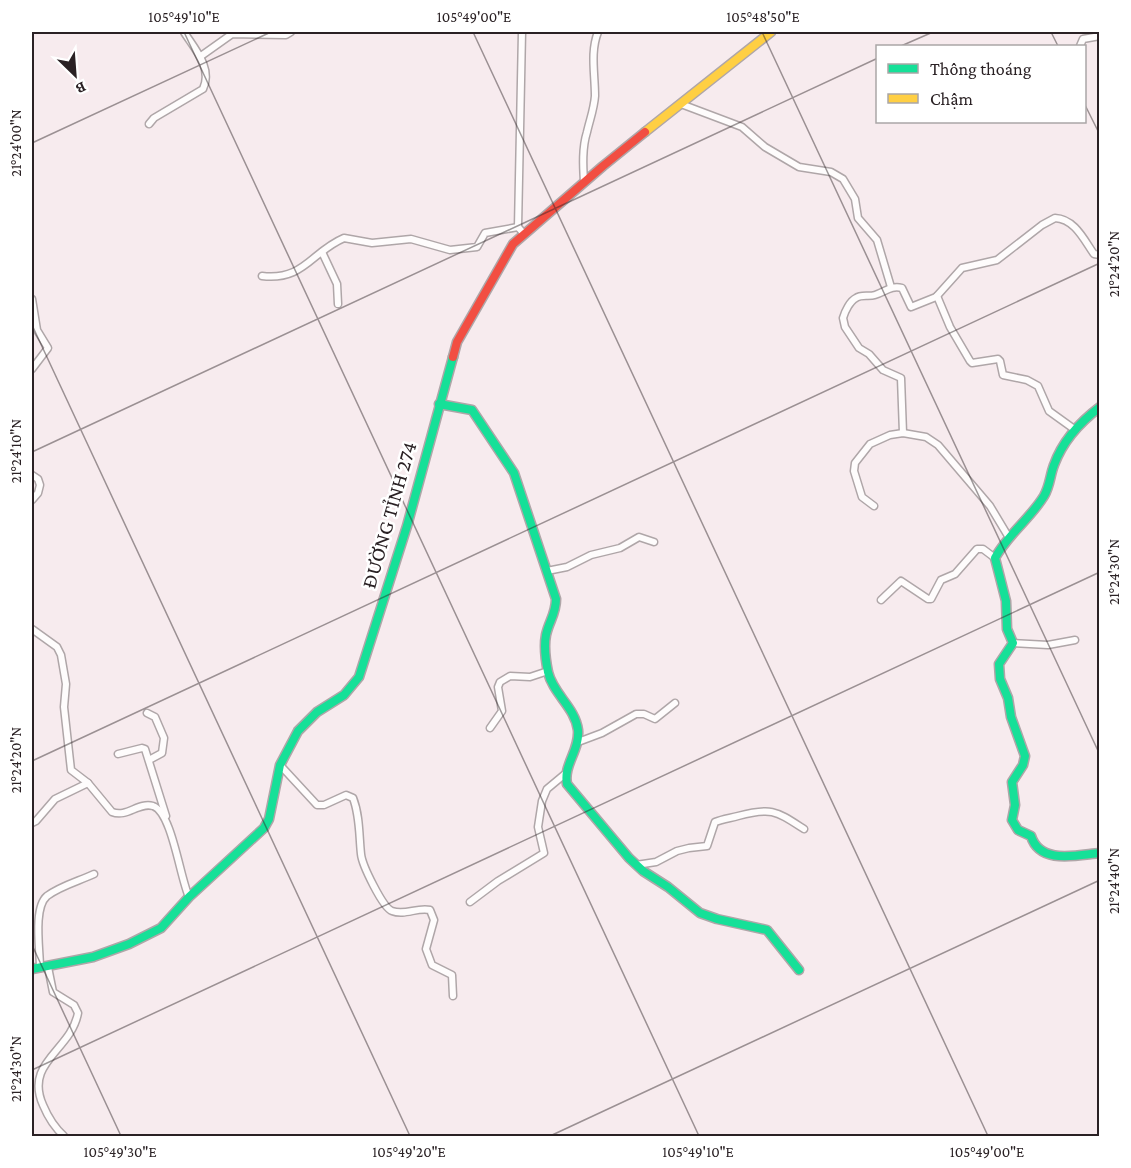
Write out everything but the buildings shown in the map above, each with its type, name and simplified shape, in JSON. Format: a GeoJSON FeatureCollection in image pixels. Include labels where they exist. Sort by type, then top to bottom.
{"type":"FeatureCollection","features":[{"type":"Feature","properties":{"kind":"street"},"geometry":{"type":"LineString","coordinates":[[149,124],[154,118],[203,89],[206,83],[201,56],[184,32]]}},
{"type":"Feature","properties":{"kind":"street"},"geometry":{"type":"LineString","coordinates":[[201,56],[232,34],[286,35],[291,32]]}},
{"type":"Feature","properties":{"kind":"street"},"geometry":{"type":"LineString","coordinates":[[262,276],[277,278],[294,273],[340,239],[349,237],[372,243],[411,239],[450,250],[473,248],[479,244],[485,233],[521,231],[522,32]]}},
{"type":"Feature","properties":{"kind":"street"},"geometry":{"type":"LineString","coordinates":[[584,182],[583,161],[586,132],[592,117],[595,97],[594,42],[598,32]]}},
{"type":"Feature","properties":{"kind":"street","name":"ĐƯỜNG TỈNH 274"},"geometry":{"type":"LineString","coordinates":[[40,968],[93,957],[162,928],[189,897],[264,828],[269,819],[280,765],[306,720],[344,695],[359,677],[407,526],[460,334],[507,252],[521,231],[771,32]]}},
{"type":"Feature","properties":{"kind":"street"},"geometry":{"type":"LineString","coordinates":[[1080,45],[1083,39],[1100,36]]}},
{"type":"Feature","properties":{"kind":"street"},"geometry":{"type":"LineString","coordinates":[[681,104],[742,127],[765,147],[799,167],[831,172],[843,179],[855,199],[858,218],[877,240],[891,287]]}},
{"type":"Feature","properties":{"kind":"street"},"geometry":{"type":"LineString","coordinates":[[903,433],[901,378],[883,370],[869,354],[859,348],[845,327],[843,318],[856,298],[876,295],[891,287],[902,288],[911,307],[937,296],[962,268],[997,260],[1042,225],[1055,218],[1066,221],[1080,232],[1094,254],[1100,255]]}},
{"type":"Feature","properties":{"kind":"street"},"geometry":{"type":"LineString","coordinates":[[322,252],[337,284],[338,304]]}},
{"type":"Feature","properties":{"kind":"street"},"geometry":{"type":"LineString","coordinates":[[937,296],[950,327],[972,363],[998,358],[1003,375],[1027,380],[1038,386],[1049,411],[1074,429]]}},
{"type":"Feature","properties":{"kind":"street"},"geometry":{"type":"LineString","coordinates":[[32,299],[36,326],[48,348],[32,369]]}},
{"type":"Feature","properties":{"kind":"street"},"geometry":{"type":"LineString","coordinates":[[439,404],[472,410],[503,454],[517,482],[557,605],[546,634],[548,670],[551,680],[576,720],[578,742],[565,774],[547,789],[542,801],[538,827],[544,854],[498,881],[470,902]]}},
{"type":"Feature","properties":{"kind":"street"},"geometry":{"type":"LineString","coordinates":[[995,558],[1008,536],[1046,494],[1054,463],[1074,429],[1100,407]]}},
{"type":"Feature","properties":{"kind":"street"},"geometry":{"type":"LineString","coordinates":[[874,506],[862,496],[854,471],[855,463],[873,442],[890,435],[903,433],[926,437],[938,445],[990,506],[1008,536]]}},
{"type":"Feature","properties":{"kind":"street"},"geometry":{"type":"LineString","coordinates":[[32,475],[38,479],[40,485],[38,493],[32,500]]}},
{"type":"Feature","properties":{"kind":"street"},"geometry":{"type":"LineString","coordinates":[[547,571],[562,568],[591,555],[620,548],[639,537],[654,542]]}},
{"type":"Feature","properties":{"kind":"street"},"geometry":{"type":"LineString","coordinates":[[881,600],[901,581],[931,599],[940,580],[955,574],[977,549],[983,549],[995,558],[1006,605],[1007,629],[1013,643]]}},
{"type":"Feature","properties":{"kind":"street"},"geometry":{"type":"LineString","coordinates":[[32,629],[57,646],[61,655],[66,684],[64,707],[69,743],[69,765],[74,774],[88,783],[112,812],[123,814],[144,806],[152,806],[159,809],[168,825]]}},
{"type":"Feature","properties":{"kind":"street"},"geometry":{"type":"LineString","coordinates":[[1013,643],[1048,645],[1075,640]]}},
{"type":"Feature","properties":{"kind":"street"},"geometry":{"type":"LineString","coordinates":[[1013,643],[998,668],[1001,683],[1010,702],[1011,717],[1025,756],[1023,765],[1012,782],[1016,805],[1012,820],[1018,830],[1031,836],[1035,846],[1041,852],[1063,856],[1100,852]]}},
{"type":"Feature","properties":{"kind":"street"},"geometry":{"type":"LineString","coordinates":[[490,728],[502,711],[498,687],[500,682],[510,676],[530,677],[548,670]]}},
{"type":"Feature","properties":{"kind":"street"},"geometry":{"type":"LineString","coordinates":[[578,742],[602,733],[636,714],[644,714],[655,719],[675,703]]}},
{"type":"Feature","properties":{"kind":"street"},"geometry":{"type":"LineString","coordinates":[[147,713],[155,717],[164,742],[162,753],[149,760]]}},
{"type":"Feature","properties":{"kind":"street"},"geometry":{"type":"LineString","coordinates":[[118,754],[142,748],[147,752],[183,884],[189,897]]}},
{"type":"Feature","properties":{"kind":"street"},"geometry":{"type":"LineString","coordinates":[[280,765],[317,805],[324,805],[346,795],[353,798],[362,858],[384,905],[391,911],[400,913],[430,910],[434,920],[426,949],[432,965],[452,975],[453,996]]}},
{"type":"Feature","properties":{"kind":"street"},"geometry":{"type":"LineString","coordinates":[[565,774],[567,784],[636,865],[700,914],[767,930],[799,970]]}},
{"type":"Feature","properties":{"kind":"street"},"geometry":{"type":"LineString","coordinates":[[32,823],[55,799],[88,783]]}},
{"type":"Feature","properties":{"kind":"street"},"geometry":{"type":"LineString","coordinates":[[636,865],[657,862],[688,848],[707,846],[710,843],[715,822],[753,812],[765,810],[781,814],[804,829]]}},
{"type":"Feature","properties":{"kind":"street"},"geometry":{"type":"LineString","coordinates":[[64,1137],[42,1102],[38,1079],[46,1062],[65,1041],[78,1013],[74,1005],[53,992],[40,968],[39,914],[43,901],[53,892],[94,874]]}},
{"type":"Feature","properties":{"kind":"traffic: fast"},"geometry":{"type":"LineString","coordinates":[[32,969],[93,957],[129,944],[161,928],[189,897],[264,828],[269,819],[280,765],[298,731],[317,712],[344,695],[359,677],[407,526],[453,357]]}},
{"type":"Feature","properties":{"kind":"traffic: fast"},"geometry":{"type":"LineString","coordinates":[[439,404],[472,410],[514,473],[556,599],[545,639],[547,668],[554,687],[573,714],[578,730],[577,744],[567,770],[567,784],[629,858],[643,871],[668,887],[700,913],[767,930],[799,970]]}},
{"type":"Feature","properties":{"kind":"traffic: fast"},"geometry":{"type":"LineString","coordinates":[[1100,407],[1079,425],[1067,440],[1054,465],[1044,496],[1006,541],[995,558],[1006,601],[1007,629],[1013,643],[999,664],[1000,679],[1025,756],[1023,765],[1012,782],[1015,805],[1012,820],[1018,830],[1031,836],[1042,851],[1051,855],[1100,853]]}},
{"type":"Feature","properties":{"kind":"traffic: slow"},"geometry":{"type":"LineString","coordinates":[[645,132],[771,32]]}},
{"type":"Feature","properties":{"kind":"traffic: jam"},"geometry":{"type":"LineString","coordinates":[[453,357],[457,342],[513,244],[645,132]]}}]}
